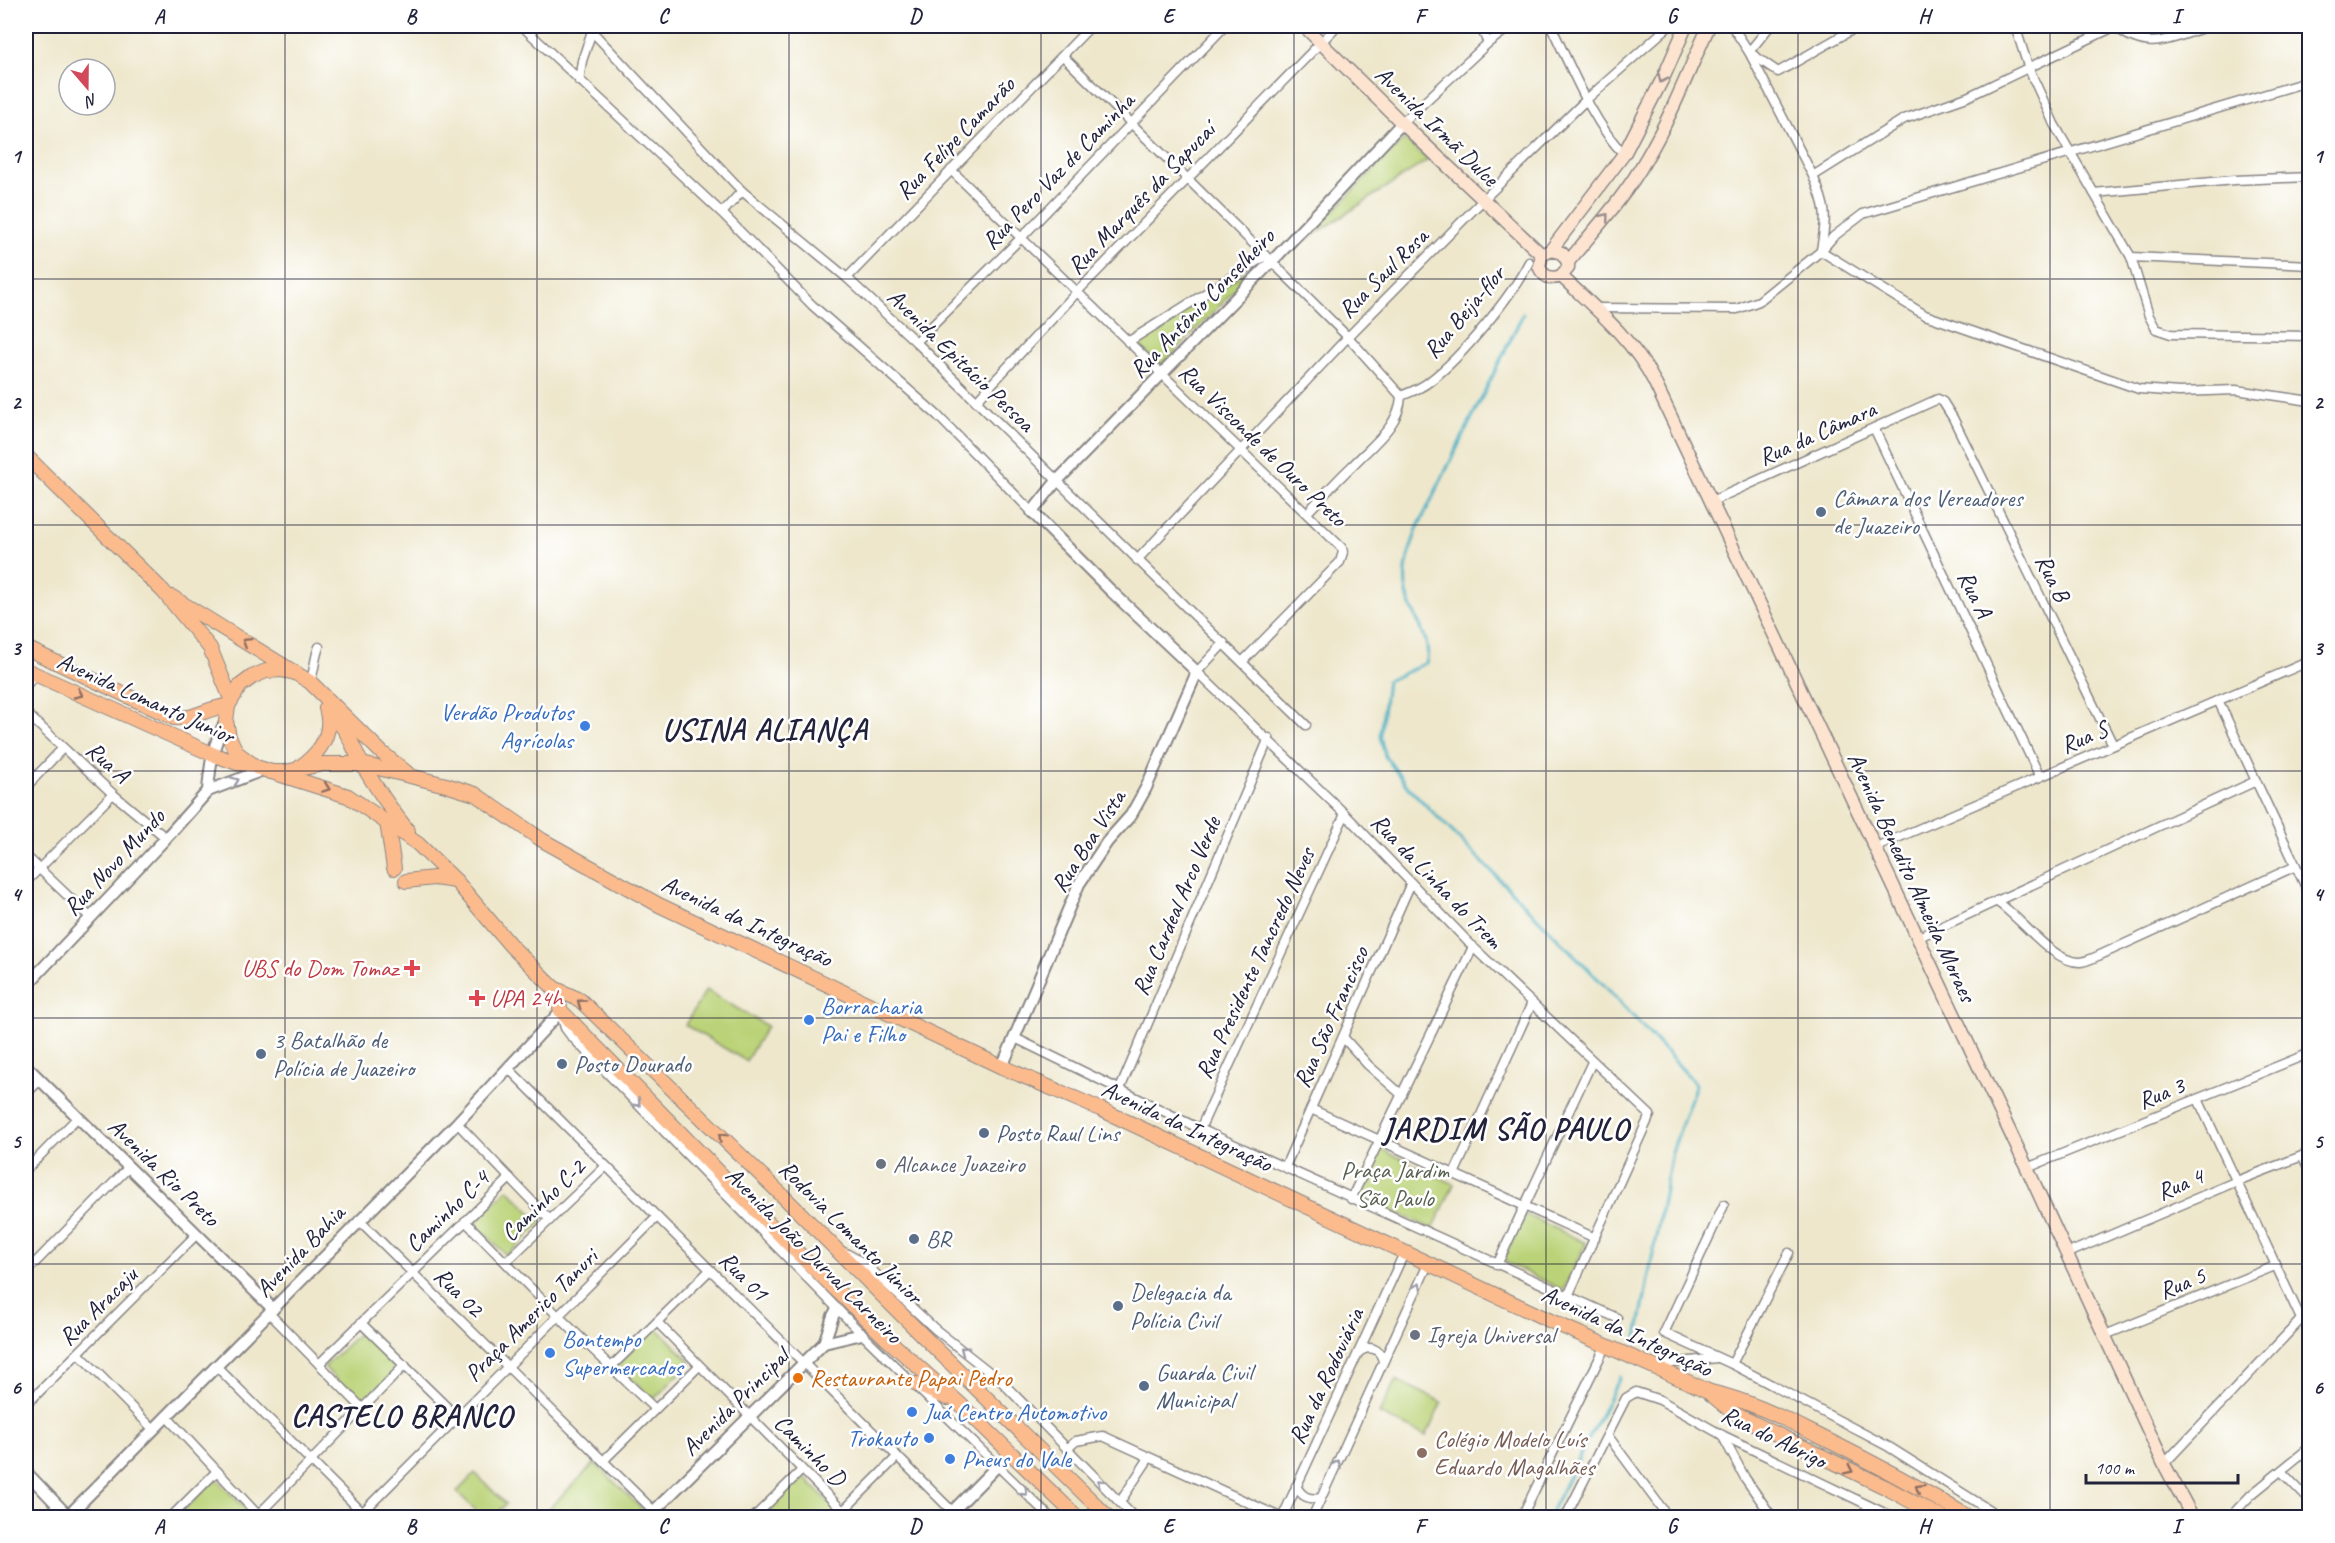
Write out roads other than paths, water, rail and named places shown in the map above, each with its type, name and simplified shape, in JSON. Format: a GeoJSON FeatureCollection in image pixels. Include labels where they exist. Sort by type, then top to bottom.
{"type":"FeatureCollection","features":[{"type":"Feature","properties":{"kind":"main road","name":"Avenida Irmã Dulce"},"geometry":{"type":"LineString","coordinates":[[1304,26],[1484,200],[1547,253]]}},
{"type":"Feature","properties":{"kind":"main road"},"geometry":{"type":"LineString","coordinates":[[1547,253],[1562,253],[1568,262],[1568,268],[1562,276],[1555,279],[1545,276],[1539,266],[1547,253],[1624,154],[1665,74],[1686,26]]}},
{"type":"Feature","properties":{"kind":"main road"},"geometry":{"type":"LineString","coordinates":[[1568,262],[1624,193],[1646,160],[1670,114],[1709,26]]}},
{"type":"Feature","properties":{"kind":"main road","name":"Avenida Benedito Almeida Moraes"},"geometry":{"type":"LineString","coordinates":[[1562,276],[1618,330],[1645,364],[2027,1168],[2164,1464],[2193,1516]]}},
{"type":"Feature","properties":{"kind":"main road"},"geometry":{"type":"LineString","coordinates":[[26,456],[163,591],[210,648],[230,702]]}},
{"type":"Feature","properties":{"kind":"main road"},"geometry":{"type":"LineString","coordinates":[[163,591],[310,682],[381,752],[414,778]]}},
{"type":"Feature","properties":{"kind":"main road","name":"Avenida Lomanto Junior"},"geometry":{"type":"LineString","coordinates":[[26,648],[174,718],[185,719],[199,715],[230,702]]}},
{"type":"Feature","properties":{"kind":"main road"},"geometry":{"type":"LineString","coordinates":[[296,673],[281,670],[266,671],[240,686],[230,702],[226,720],[229,737],[237,753],[249,764],[266,771],[348,796],[418,844]]}},
{"type":"Feature","properties":{"kind":"main road","name":"Avenida Lomanto Junior"},"geometry":{"type":"LineString","coordinates":[[30,672],[212,754],[237,763],[249,764]]}},
{"type":"Feature","properties":{"kind":"main road"},"geometry":{"type":"LineString","coordinates":[[266,771],[285,772],[299,768],[313,758],[323,745],[328,729],[327,713],[321,694]]}},
{"type":"Feature","properties":{"kind":"main road"},"geometry":{"type":"LineString","coordinates":[[327,713],[345,729],[362,764],[391,810],[418,844]]}},
{"type":"Feature","properties":{"kind":"main road","name":"Avenida da Integração"},"geometry":{"type":"LineString","coordinates":[[299,768],[323,764],[362,764],[446,784],[476,794],[542,840],[658,905],[1002,1067],[1100,1109],[1307,1208],[1429,1262],[1649,1366],[1706,1390],[1735,1414],[1885,1487],[1942,1518]]}},
{"type":"Feature","properties":{"kind":"main road"},"geometry":{"type":"LineString","coordinates":[[387,822],[394,868]]}},
{"type":"Feature","properties":{"kind":"main road","name":"Rodovia Lomanto Júnior"},"geometry":{"type":"LineString","coordinates":[[418,844],[456,881],[511,946],[554,988],[580,1000],[836,1248],[1109,1518]]}},
{"type":"Feature","properties":{"kind":"main road"},"geometry":{"type":"LineString","coordinates":[[406,881],[434,878],[456,881]]}},
{"type":"Feature","properties":{"kind":"main road","name":"Rodovia Lomanto Júnior"},"geometry":{"type":"LineString","coordinates":[[554,988],[561,1011],[795,1250],[886,1338],[961,1405],[1077,1518]]}},
{"type":"Feature","properties":{"kind":"main road"},"geometry":{"type":"LineString","coordinates":[[916,1384],[961,1405]]}},
{"type":"Feature","properties":{"kind":"main road"},"geometry":{"type":"LineString","coordinates":[[1706,1390],[1741,1399],[1890,1470],[1970,1518]]}},
{"type":"Feature","properties":{"kind":"street"},"geometry":{"type":"LineString","coordinates":[[522,26],[722,213],[812,305],[938,415],[1110,590],[1197,672],[1224,643]]}},
{"type":"Feature","properties":{"kind":"street","name":"Rua Felipe Camarão"},"geometry":{"type":"LineString","coordinates":[[847,278],[1091,26]]}},
{"type":"Feature","properties":{"kind":"street","name":"Rua Pero Vaz de Caminha"},"geometry":{"type":"LineString","coordinates":[[916,342],[1020,239],[1225,26]]}},
{"type":"Feature","properties":{"kind":"street","name":"Rua Marquês da Sapucaí"},"geometry":{"type":"LineString","coordinates":[[976,401],[1078,291],[1337,26]]}},
{"type":"Feature","properties":{"kind":"street"},"geometry":{"type":"LineString","coordinates":[[1480,26],[1488,43]]}},
{"type":"Feature","properties":{"kind":"street"},"geometry":{"type":"LineString","coordinates":[[1402,123],[1488,43],[1511,26]]}},
{"type":"Feature","properties":{"kind":"street"},"geometry":{"type":"LineString","coordinates":[[1551,26],[1587,99],[1613,143],[1624,154]]}},
{"type":"Feature","properties":{"kind":"street","name":"Rua Saul Rosa"},"geometry":{"type":"LineString","coordinates":[[1137,560],[1348,337],[1484,200],[1587,99],[1669,26]]}},
{"type":"Feature","properties":{"kind":"street"},"geometry":{"type":"LineString","coordinates":[[1732,26],[1749,52],[1813,176],[1827,218],[1821,251]]}},
{"type":"Feature","properties":{"kind":"street"},"geometry":{"type":"LineString","coordinates":[[1749,52],[1770,26]]}},
{"type":"Feature","properties":{"kind":"street"},"geometry":{"type":"LineString","coordinates":[[1749,52],[1778,72],[1859,26]]}},
{"type":"Feature","properties":{"kind":"street"},"geometry":{"type":"LineString","coordinates":[[2015,26],[2030,69],[2054,124],[2132,257],[2151,323],[2156,329],[2162,333],[2310,336]]}},
{"type":"Feature","properties":{"kind":"street"},"geometry":{"type":"LineString","coordinates":[[1813,176],[1904,119],[1944,107],[2030,69],[2116,26],[2129,37],[2150,43],[2210,26]]}},
{"type":"Feature","properties":{"kind":"street"},"geometry":{"type":"LineString","coordinates":[[579,81],[590,28]]}},
{"type":"Feature","properties":{"kind":"street","name":"Avenida Epitácio Pessoa"},"geometry":{"type":"LineString","coordinates":[[590,28],[742,191],[847,278],[916,342],[1306,725]]}},
{"type":"Feature","properties":{"kind":"street"},"geometry":{"type":"LineString","coordinates":[[1063,56],[1348,337],[1401,396],[1401,406],[1382,438],[1353,464],[1307,513]]}},
{"type":"Feature","properties":{"kind":"street"},"geometry":{"type":"LineString","coordinates":[[1595,308],[1737,309],[1759,301],[1863,214],[2310,81]]}},
{"type":"Feature","properties":{"kind":"street","name":"Rua Antônio Conselheiro"},"geometry":{"type":"LineString","coordinates":[[1032,512],[1056,482],[1162,375],[1268,259],[1402,123]]}},
{"type":"Feature","properties":{"kind":"street","name":"Rua Visconde de Ouro Preto"},"geometry":{"type":"LineString","coordinates":[[951,170],[1342,548],[1344,552],[1340,562],[1243,661]]}},
{"type":"Feature","properties":{"kind":"street"},"geometry":{"type":"LineString","coordinates":[[2094,193],[2234,180],[2310,177]]}},
{"type":"Feature","properties":{"kind":"street"},"geometry":{"type":"LineString","coordinates":[[722,213],[742,191]]}},
{"type":"Feature","properties":{"kind":"street"},"geometry":{"type":"LineString","coordinates":[[1821,251],[1925,315],[2139,388],[2179,392],[2236,390],[2310,401]]}},
{"type":"Feature","properties":{"kind":"street"},"geometry":{"type":"LineString","coordinates":[[2132,257],[2310,265]]}},
{"type":"Feature","properties":{"kind":"street","name":"Rua Antônio Conselheiro"},"geometry":{"type":"LineString","coordinates":[[1128,342],[1268,259]]}},
{"type":"Feature","properties":{"kind":"street","name":"Rua Beija-flor"},"geometry":{"type":"LineString","coordinates":[[1401,396],[1430,382],[1463,349],[1505,300],[1529,262]]}},
{"type":"Feature","properties":{"kind":"street","name":"Rua da Câmara"},"geometry":{"type":"LineString","coordinates":[[1712,501],[1938,399]]}},
{"type":"Feature","properties":{"kind":"street","name":"Rua B"},"geometry":{"type":"LineString","coordinates":[[1938,399],[1943,402],[1953,418],[2113,745]]}},
{"type":"Feature","properties":{"kind":"street","name":"Rua A"},"geometry":{"type":"LineString","coordinates":[[1874,428],[2040,777]]}},
{"type":"Feature","properties":{"kind":"street"},"geometry":{"type":"LineString","coordinates":[[310,682],[315,670],[314,659],[319,647]]}},
{"type":"Feature","properties":{"kind":"street","name":"Rua S"},"geometry":{"type":"LineString","coordinates":[[1874,848],[2310,661]]}},
{"type":"Feature","properties":{"kind":"street"},"geometry":{"type":"LineString","coordinates":[[26,686],[30,672]]}},
{"type":"Feature","properties":{"kind":"street","name":"Rua da Linha do Trem"},"geometry":{"type":"LineString","coordinates":[[1197,672],[1269,738],[1473,947],[1650,1115],[1595,1238]]}},
{"type":"Feature","properties":{"kind":"street","name":"Rua Boa Vista"},"geometry":{"type":"LineString","coordinates":[[1002,1067],[1079,884],[1107,842],[1131,815],[1146,789],[1197,672]]}},
{"type":"Feature","properties":{"kind":"street"},"geometry":{"type":"LineString","coordinates":[[2218,700],[2310,896]]}},
{"type":"Feature","properties":{"kind":"street","name":"Rua A"},"geometry":{"type":"LineString","coordinates":[[26,713],[113,794],[166,838]]}},
{"type":"Feature","properties":{"kind":"street"},"geometry":{"type":"LineString","coordinates":[[226,720],[217,736],[212,754],[208,791],[266,771]]}},
{"type":"Feature","properties":{"kind":"street","name":"Rua Cardeal Arco Verde"},"geometry":{"type":"LineString","coordinates":[[1120,1089],[1269,738]]}},
{"type":"Feature","properties":{"kind":"street"},"geometry":{"type":"LineString","coordinates":[[26,787],[63,747]]}},
{"type":"Feature","properties":{"kind":"street"},"geometry":{"type":"LineString","coordinates":[[1917,938],[2256,781]]}},
{"type":"Feature","properties":{"kind":"street","name":"Rua Novo Mundo"},"geometry":{"type":"LineString","coordinates":[[26,986],[208,791]]}},
{"type":"Feature","properties":{"kind":"street"},"geometry":{"type":"LineString","coordinates":[[26,882],[113,794]]}},
{"type":"Feature","properties":{"kind":"street","name":"Rua Presidente Tancredo Neves"},"geometry":{"type":"LineString","coordinates":[[1200,1129],[1345,814]]}},
{"type":"Feature","properties":{"kind":"street"},"geometry":{"type":"LineString","coordinates":[[26,856],[91,918]]}},
{"type":"Feature","properties":{"kind":"street"},"geometry":{"type":"LineString","coordinates":[[1996,901],[2007,907],[2036,939],[2061,956],[2079,962],[2098,956],[2296,866]]}},
{"type":"Feature","properties":{"kind":"street","name":"Rua São Francisco"},"geometry":{"type":"LineString","coordinates":[[1285,1167],[1412,883]]}},
{"type":"Feature","properties":{"kind":"street"},"geometry":{"type":"LineString","coordinates":[[1351,1198],[1473,947]]}},
{"type":"Feature","properties":{"kind":"street"},"geometry":{"type":"LineString","coordinates":[[1454,1174],[1532,1003]]}},
{"type":"Feature","properties":{"kind":"street","name":"Avenida Bahia"},"geometry":{"type":"LineString","coordinates":[[68,1517],[215,1365],[457,1123],[561,1011]]}},
{"type":"Feature","properties":{"kind":"street","name":"Avenida João Durval Carneiro"},"geometry":{"type":"LineString","coordinates":[[561,1011],[565,1028],[571,1035],[837,1309],[1051,1518]]}},
{"type":"Feature","properties":{"kind":"street"},"geometry":{"type":"LineString","coordinates":[[1343,1037],[1368,1065],[1402,1095]]}},
{"type":"Feature","properties":{"kind":"street"},"geometry":{"type":"LineString","coordinates":[[1014,1038],[1200,1129],[1617,1318]]}},
{"type":"Feature","properties":{"kind":"street","name":"Rua 3"},"geometry":{"type":"LineString","coordinates":[[2027,1168],[2310,1053]]}},
{"type":"Feature","properties":{"kind":"street"},"geometry":{"type":"LineString","coordinates":[[1497,1265],[1592,1062]]}},
{"type":"Feature","properties":{"kind":"street","name":"Avenida Rio Preto"},"geometry":{"type":"LineString","coordinates":[[26,1066],[197,1234],[271,1311]]}},
{"type":"Feature","properties":{"kind":"street","name":"Rua 01"},"geometry":{"type":"LineString","coordinates":[[508,1068],[897,1457],[949,1514]]}},
{"type":"Feature","properties":{"kind":"street"},"geometry":{"type":"LineString","coordinates":[[26,1094],[40,1080]]}},
{"type":"Feature","properties":{"kind":"street"},"geometry":{"type":"LineString","coordinates":[[2198,1099],[2301,1319]]}},
{"type":"Feature","properties":{"kind":"street"},"geometry":{"type":"LineString","coordinates":[[1311,1109],[1379,1142],[1595,1238],[1568,1296]]}},
{"type":"Feature","properties":{"kind":"street"},"geometry":{"type":"LineString","coordinates":[[26,1170],[78,1117]]}},
{"type":"Feature","properties":{"kind":"street"},"geometry":{"type":"LineString","coordinates":[[457,1123],[550,1220]]}},
{"type":"Feature","properties":{"kind":"street"},"geometry":{"type":"LineString","coordinates":[[2306,1154],[2310,1172]]}},
{"type":"Feature","properties":{"kind":"street","name":"Rua 4"},"geometry":{"type":"LineString","coordinates":[[2066,1254],[2306,1154]]}},
{"type":"Feature","properties":{"kind":"street","name":"Caminho C-2"},"geometry":{"type":"LineString","coordinates":[[506,1263],[606,1166]]}},
{"type":"Feature","properties":{"kind":"street"},"geometry":{"type":"LineString","coordinates":[[26,1272],[129,1167]]}},
{"type":"Feature","properties":{"kind":"street","name":"Caminho C-4"},"geometry":{"type":"LineString","coordinates":[[319,1364],[510,1178]]}},
{"type":"Feature","properties":{"kind":"street"},"geometry":{"type":"LineString","coordinates":[[1724,1205],[1664,1334],[1732,1364],[1890,1447],[2002,1518]]}},
{"type":"Feature","properties":{"kind":"street","name":"Praça Americo Tanuri"},"geometry":{"type":"LineString","coordinates":[[362,1516],[457,1417],[657,1217]]}},
{"type":"Feature","properties":{"kind":"street","name":"Rua 02"},"geometry":{"type":"LineString","coordinates":[[359,1220],[603,1461],[654,1515]]}},
{"type":"Feature","properties":{"kind":"street"},"geometry":{"type":"LineString","coordinates":[[465,1221],[558,1316],[655,1409]]}},
{"type":"Feature","properties":{"kind":"street","name":"Rua Aracaju"},"geometry":{"type":"LineString","coordinates":[[26,1405],[197,1234]]}},
{"type":"Feature","properties":{"kind":"street"},"geometry":{"type":"LineString","coordinates":[[836,1248],[864,1263],[935,1329],[1002,1382],[1135,1518]]}},
{"type":"Feature","properties":{"kind":"street","name":"Rua da Rodoviária"},"geometry":{"type":"LineString","coordinates":[[1282,1518],[1405,1251]]}},
{"type":"Feature","properties":{"kind":"street"},"geometry":{"type":"LineString","coordinates":[[1732,1364],[1789,1252]]}},
{"type":"Feature","properties":{"kind":"street","name":"Rua da Rodoviária"},"geometry":{"type":"LineString","coordinates":[[1312,1518],[1429,1262]]}},
{"type":"Feature","properties":{"kind":"street","name":"Rua 5"},"geometry":{"type":"LineString","coordinates":[[2105,1335],[2275,1266]]}},
{"type":"Feature","properties":{"kind":"street"},"geometry":{"type":"LineString","coordinates":[[611,1367],[710,1270]]}},
{"type":"Feature","properties":{"kind":"street"},"geometry":{"type":"LineString","coordinates":[[837,1309],[832,1316],[824,1343],[862,1334]]}},
{"type":"Feature","properties":{"kind":"street"},"geometry":{"type":"LineString","coordinates":[[2164,1464],[2310,1310]]}},
{"type":"Feature","properties":{"kind":"street"},"geometry":{"type":"LineString","coordinates":[[271,1311],[362,1408]]}},
{"type":"Feature","properties":{"kind":"street","name":"Caminho D"},"geometry":{"type":"LineString","coordinates":[[657,1322],[802,1470],[839,1514]]}},
{"type":"Feature","properties":{"kind":"street"},"geometry":{"type":"LineString","coordinates":[[361,1323],[457,1417]]}},
{"type":"Feature","properties":{"kind":"street","name":"Avenida Principal"},"geometry":{"type":"LineString","coordinates":[[654,1515],[824,1343]]}},
{"type":"Feature","properties":{"kind":"street"},"geometry":{"type":"LineString","coordinates":[[1521,1518],[1606,1346]]}},
{"type":"Feature","properties":{"kind":"street"},"geometry":{"type":"LineString","coordinates":[[1358,1353],[1368,1347],[1373,1348],[1382,1355],[1383,1362]]}},
{"type":"Feature","properties":{"kind":"street"},"geometry":{"type":"LineString","coordinates":[[79,1354],[153,1429]]}},
{"type":"Feature","properties":{"kind":"street"},"geometry":{"type":"LineString","coordinates":[[1649,1366],[1717,1358]]}},
{"type":"Feature","properties":{"kind":"street"},"geometry":{"type":"LineString","coordinates":[[215,1365],[312,1462],[362,1516]]}},
{"type":"Feature","properties":{"kind":"street"},"geometry":{"type":"LineString","coordinates":[[166,1416],[257,1516],[405,1365]]}},
{"type":"Feature","properties":{"kind":"street"},"geometry":{"type":"LineString","coordinates":[[603,1461],[699,1366]]}},
{"type":"Feature","properties":{"kind":"street","name":"Rua do Abrigo"},"geometry":{"type":"LineString","coordinates":[[1608,1436],[1626,1398],[1636,1392],[1660,1400],[1722,1435],[1895,1517]]}},
{"type":"Feature","properties":{"kind":"street"},"geometry":{"type":"LineString","coordinates":[[1722,1435],[1745,1478],[1773,1518]]}},
{"type":"Feature","properties":{"kind":"street"},"geometry":{"type":"LineString","coordinates":[[1067,1449],[1076,1441],[1103,1436],[1282,1518]]}},
{"type":"Feature","properties":{"kind":"street"},"geometry":{"type":"LineString","coordinates":[[1565,1518],[1608,1436],[1669,1518]]}},
{"type":"Feature","properties":{"kind":"street"},"geometry":{"type":"LineString","coordinates":[[2229,1518],[2251,1495],[2310,1446]]}},
{"type":"Feature","properties":{"kind":"street"},"geometry":{"type":"LineString","coordinates":[[839,1514],[897,1457]]}},
{"type":"Feature","properties":{"kind":"street"},"geometry":{"type":"LineString","coordinates":[[1120,1502],[1149,1458]]}},
{"type":"Feature","properties":{"kind":"street"},"geometry":{"type":"LineString","coordinates":[[949,1514],[997,1466]]}},
{"type":"Feature","properties":{"kind":"street"},"geometry":{"type":"LineString","coordinates":[[753,1518],[802,1470]]}},
{"type":"Feature","properties":{"kind":"street"},"geometry":{"type":"LineString","coordinates":[[174,1516],[217,1471]]}},
{"type":"Feature","properties":{"kind":"street"},"geometry":{"type":"LineString","coordinates":[[2281,1471],[2310,1501]]}},
{"type":"Feature","properties":{"kind":"street"},"geometry":{"type":"LineString","coordinates":[[26,1472],[68,1517]]}},
{"type":"Feature","properties":{"kind":"street"},"geometry":{"type":"LineString","coordinates":[[1296,1486],[1300,1494],[1307,1498],[1321,1498]]}},
{"type":"Feature","properties":{"kind":"street"},"geometry":{"type":"LineString","coordinates":[[1865,1504],[1877,1518]]}},
{"type":"Feature","properties":{"kind":"street"},"geometry":{"type":"LineString","coordinates":[[47,1518],[58,1506]]}},
{"type":"Feature","properties":{"kind":"street"},"geometry":{"type":"LineString","coordinates":[[760,1510],[767,1518]]}},
{"type":"Feature","properties":{"kind":"waterway"},"geometry":{"type":"LineString","coordinates":[[1523,314],[1417,529],[1405,576],[1409,602],[1425,637],[1428,654],[1426,663],[1387,681],[1380,736],[1385,756],[1407,786],[1604,985],[1696,1084],[1672,1152],[1636,1343]]}},
{"type":"Feature","properties":{"kind":"waterway"},"geometry":{"type":"LineString","coordinates":[[1548,1518],[1620,1377]]}},
{"type":"Feature","properties":{"kind":"place","name":"Câmara dos Vereadores de Juazeiro"},"geometry":{"type":"Point","coordinates":[1821,512]}},
{"type":"Feature","properties":{"kind":"place","name":"Verdão Produtos Agrícolas"},"geometry":{"type":"Point","coordinates":[585,726]}},
{"type":"Feature","properties":{"kind":"place","name":"UBS do Dom Tomaz"},"geometry":{"type":"Point","coordinates":[412,968]}},
{"type":"Feature","properties":{"kind":"place","name":"UPA 24h"},"geometry":{"type":"Point","coordinates":[477,998]}},
{"type":"Feature","properties":{"kind":"place","name":"Borracharia Pai e Filho"},"geometry":{"type":"Point","coordinates":[809,1020]}},
{"type":"Feature","properties":{"kind":"place","name":"3 Batalhão de Polícia de Juazeiro"},"geometry":{"type":"Point","coordinates":[261,1054]}},
{"type":"Feature","properties":{"kind":"place","name":"Posto Dourado"},"geometry":{"type":"Point","coordinates":[562,1064]}},
{"type":"Feature","properties":{"kind":"place","name":"Posto Raul Lins"},"geometry":{"type":"Point","coordinates":[984,1133]}},
{"type":"Feature","properties":{"kind":"place","name":"Alcance Juazeiro"},"geometry":{"type":"Point","coordinates":[881,1164]}},
{"type":"Feature","properties":{"kind":"place","name":"BR"},"geometry":{"type":"Point","coordinates":[914,1239]}},
{"type":"Feature","properties":{"kind":"place","name":"Delegacia da Polícia Civil"},"geometry":{"type":"Point","coordinates":[1118,1306]}},
{"type":"Feature","properties":{"kind":"place","name":"Igreja Universal"},"geometry":{"type":"Point","coordinates":[1415,1335]}},
{"type":"Feature","properties":{"kind":"place","name":"Bontempo Supermercados"},"geometry":{"type":"Point","coordinates":[550,1353]}},
{"type":"Feature","properties":{"kind":"place","name":"Restaurante Papai Pedro"},"geometry":{"type":"Point","coordinates":[798,1378]}},
{"type":"Feature","properties":{"kind":"place","name":"Guarda Civil Municipal"},"geometry":{"type":"Point","coordinates":[1144,1386]}},
{"type":"Feature","properties":{"kind":"place","name":"Juá Centro Automotivo"},"geometry":{"type":"Point","coordinates":[912,1412]}},
{"type":"Feature","properties":{"kind":"place","name":"Trokauto"},"geometry":{"type":"Point","coordinates":[929,1438]}},
{"type":"Feature","properties":{"kind":"place","name":"Colégio Modelo Luís Eduardo Magalhães"},"geometry":{"type":"Point","coordinates":[1422,1453]}},
{"type":"Feature","properties":{"kind":"place","name":"Pneus do Vale"},"geometry":{"type":"Point","coordinates":[950,1459]}},
{"type":"Feature","properties":{"kind":"district","name":"USINA ALIANÇA"},"geometry":{"type":"Point","coordinates":[765,730]}},
{"type":"Feature","properties":{"kind":"district","name":"JARDIM SÃO PAULO"},"geometry":{"type":"Point","coordinates":[1506,1129]}},
{"type":"Feature","properties":{"kind":"district","name":"CASTELO BRANCO"},"geometry":{"type":"Point","coordinates":[402,1416]}},
{"type":"Feature","properties":{"kind":"park label","name":"Praça Jardim São Paulo"},"geometry":{"type":"Point","coordinates":[1395,1184]}}]}
